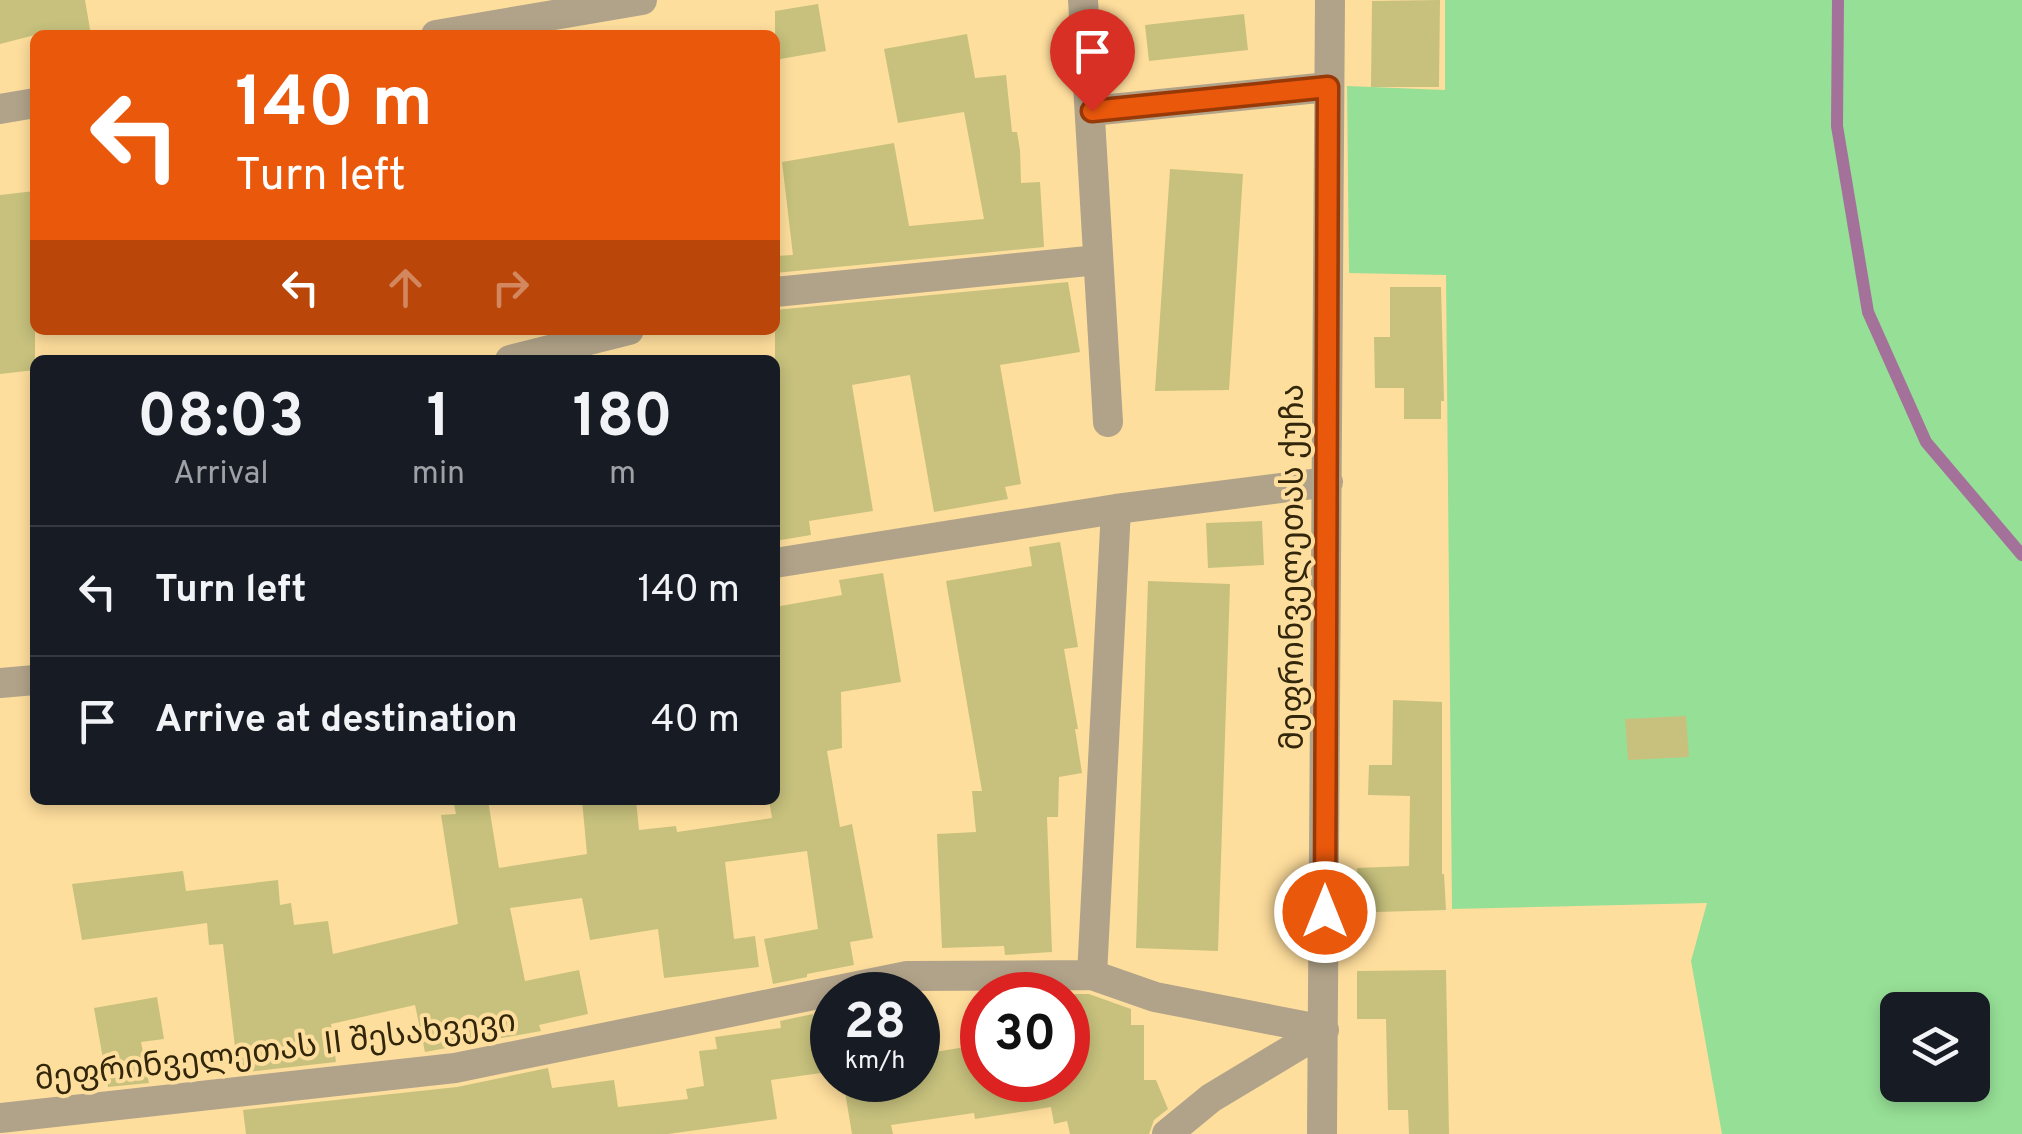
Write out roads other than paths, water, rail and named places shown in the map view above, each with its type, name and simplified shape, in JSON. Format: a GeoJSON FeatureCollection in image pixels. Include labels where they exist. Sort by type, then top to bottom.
{"type":"FeatureCollection","features":[{"type":"Feature","properties":{"kind":"street"},"geometry":{"type":"LineString","coordinates":[[462,30],[596,4],[642,0]]}},
{"type":"Feature","properties":{"kind":"street"},"geometry":{"type":"LineString","coordinates":[[1083,0],[1108,422]]}},
{"type":"Feature","properties":{"kind":"street","name":"მეფრინველეთას ქუჩა"},"geometry":{"type":"LineString","coordinates":[[1322,1134],[1330,0]]}},
{"type":"Feature","properties":{"kind":"street"},"geometry":{"type":"LineString","coordinates":[[1092,111],[1328,87]]}},
{"type":"Feature","properties":{"kind":"street"},"geometry":{"type":"LineString","coordinates":[[0,109],[30,104]]}},
{"type":"Feature","properties":{"kind":"street"},"geometry":{"type":"LineString","coordinates":[[780,292],[1098,260]]}},
{"type":"Feature","properties":{"kind":"street"},"geometry":{"type":"LineString","coordinates":[[530,355],[609,335]]}},
{"type":"Feature","properties":{"kind":"street"},"geometry":{"type":"LineString","coordinates":[[780,562],[1116,509],[1328,482]]}},
{"type":"Feature","properties":{"kind":"street"},"geometry":{"type":"LineString","coordinates":[[1092,975],[1116,509]]}},
{"type":"Feature","properties":{"kind":"street"},"geometry":{"type":"LineString","coordinates":[[0,684],[30,681]]}},
{"type":"Feature","properties":{"kind":"street","name":"მეფრინველეთას II შესახვევი"},"geometry":{"type":"LineString","coordinates":[[0,1118],[455,1068],[908,976],[1092,975],[1155,997],[1324,1030]]}},
{"type":"Feature","properties":{"kind":"street"},"geometry":{"type":"LineString","coordinates":[[1166,1134],[1211,1098],[1324,1030]]}},
{"type":"Feature","properties":{"kind":"waterway"},"geometry":{"type":"LineString","coordinates":[[1838,0],[1837,126],[1868,312],[1926,442],[2022,555]]}}]}
